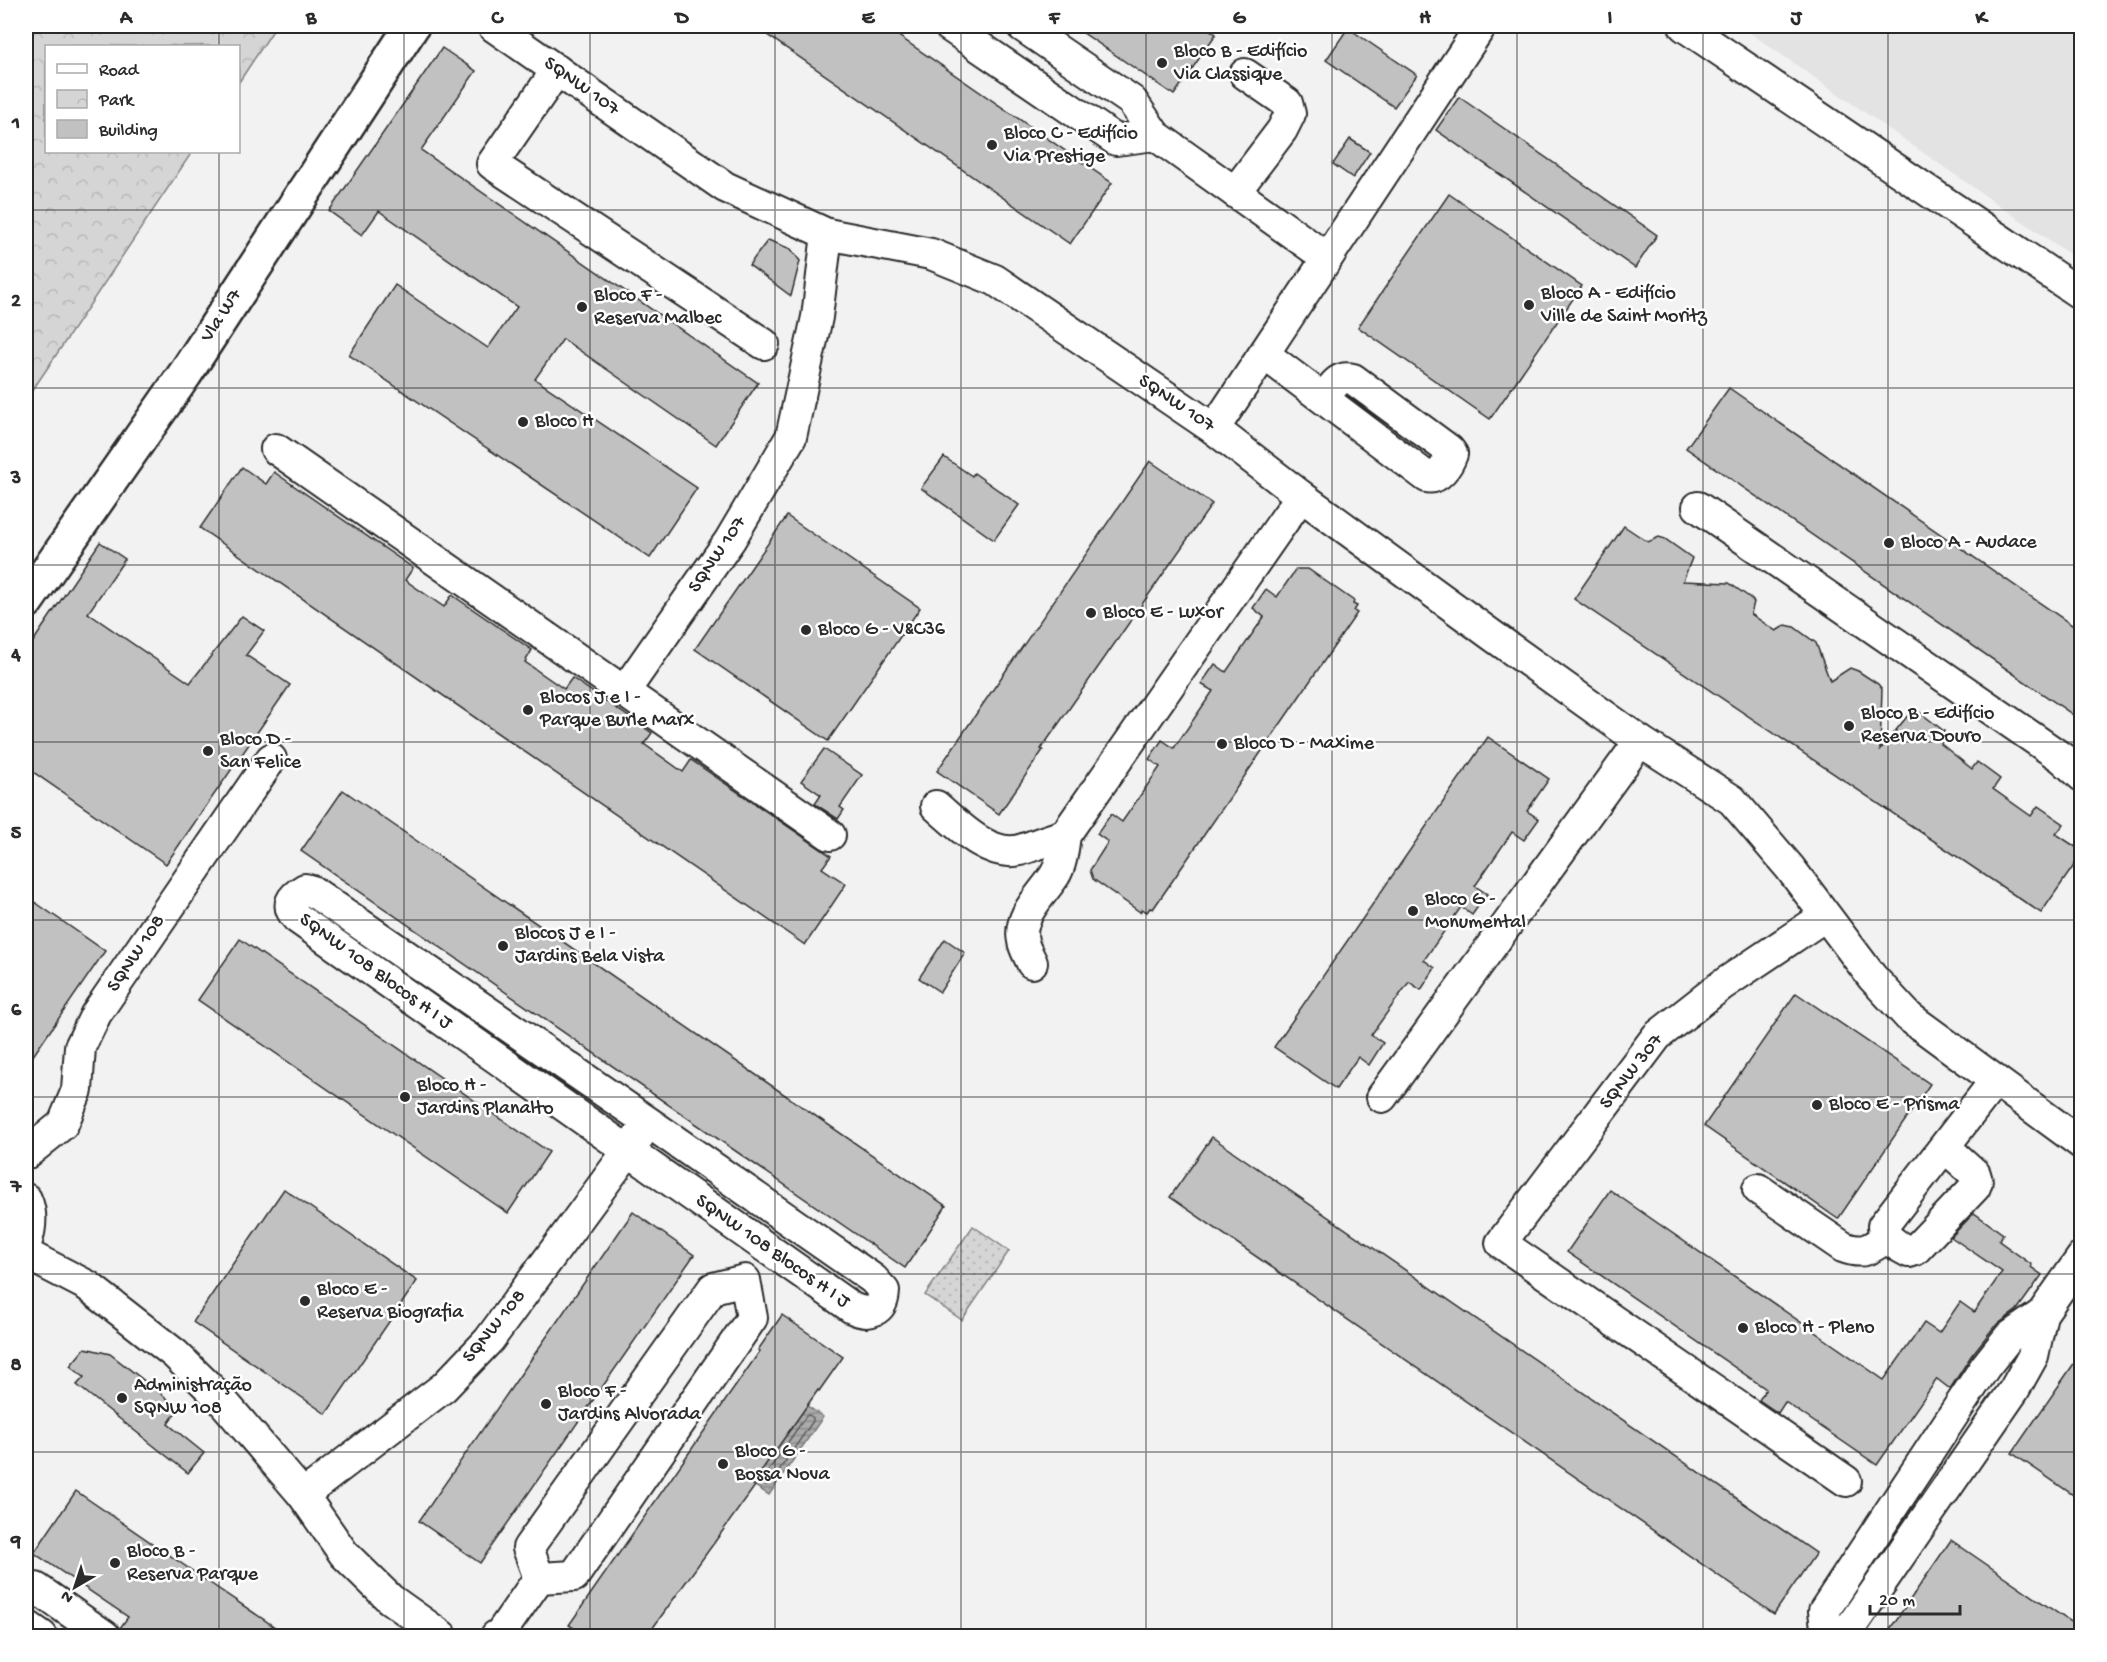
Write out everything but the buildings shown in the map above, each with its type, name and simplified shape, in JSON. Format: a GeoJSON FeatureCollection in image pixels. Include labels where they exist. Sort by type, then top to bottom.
{"type":"FeatureCollection","features":[{"type":"Feature","properties":{"kind":"main road","name":"Vla W7"},"geometry":{"type":"LineString","coordinates":[[26,602],[185,374],[412,26]]}},
{"type":"Feature","properties":{"kind":"street","name":"SQNW 107"},"geometry":{"type":"LineString","coordinates":[[493,26],[725,187],[827,234],[931,254],[995,280],[1214,429],[1301,496],[1640,741]]}},
{"type":"Feature","properties":{"kind":"street"},"geometry":{"type":"LineString","coordinates":[[949,26],[1116,140],[1155,135]]}},
{"type":"Feature","properties":{"kind":"street"},"geometry":{"type":"LineString","coordinates":[[1022,26],[1132,101],[1155,135],[1327,258]]}},
{"type":"Feature","properties":{"kind":"street"},"geometry":{"type":"LineString","coordinates":[[1214,429],[1481,26]]}},
{"type":"Feature","properties":{"kind":"street"},"geometry":{"type":"LineString","coordinates":[[1684,26],[2082,295]]}},
{"type":"Feature","properties":{"kind":"street"},"geometry":{"type":"LineString","coordinates":[[557,70],[492,164],[764,344]]}},
{"type":"Feature","properties":{"kind":"street"},"geometry":{"type":"LineString","coordinates":[[1235,192],[1282,130],[1290,114],[1287,103],[1245,74]]}},
{"type":"Feature","properties":{"kind":"street","name":"SQNW 107"},"geometry":{"type":"LineString","coordinates":[[624,692],[730,540],[791,437],[817,317],[827,234]]}},
{"type":"Feature","properties":{"kind":"street"},"geometry":{"type":"LineString","coordinates":[[1264,354],[1324,398]]}},
{"type":"Feature","properties":{"kind":"street"},"geometry":{"type":"LineString","coordinates":[[276,449],[830,834]]}},
{"type":"Feature","properties":{"kind":"street"},"geometry":{"type":"LineString","coordinates":[[1032,963],[1023,941],[1022,931],[1026,918],[1055,874],[1061,860],[1065,835],[1301,496]]}},
{"type":"Feature","properties":{"kind":"street"},"geometry":{"type":"LineString","coordinates":[[1698,507],[2062,758],[2082,776]]}},
{"type":"Feature","properties":{"kind":"street"},"geometry":{"type":"LineString","coordinates":[[1382,1097],[1640,741],[1731,800],[1790,868],[1872,977],[1909,1017],[1995,1081],[2079,1136]]}},
{"type":"Feature","properties":{"kind":"street","name":"SQNW 108"},"geometry":{"type":"LineString","coordinates":[[26,1154],[63,1124],[77,1090],[80,1047],[96,1014],[271,759]]}},
{"type":"Feature","properties":{"kind":"street"},"geometry":{"type":"LineString","coordinates":[[936,806],[972,837],[994,848],[1018,850],[1065,835]]}},
{"type":"Feature","properties":{"kind":"street","name":"SQNW 108 Blocos H I J"},"geometry":{"type":"LineString","coordinates":[[305,889],[312,891],[648,1122],[873,1279],[884,1291],[884,1299],[880,1306],[864,1314],[852,1308],[297,918],[290,907],[292,898],[305,889]]}},
{"type":"Feature","properties":{"kind":"street","name":"SQNW 307"},"geometry":{"type":"LineString","coordinates":[[1826,916],[1722,985],[1657,1036],[1501,1244],[1846,1481]]}},
{"type":"Feature","properties":{"kind":"street"},"geometry":{"type":"LineString","coordinates":[[1945,1147],[1975,1174],[1976,1187],[1915,1250],[1909,1252],[1887,1237],[1883,1226],[1995,1081]]}},
{"type":"Feature","properties":{"kind":"street","name":"SQNW 108"},"geometry":{"type":"LineString","coordinates":[[303,1495],[444,1387],[489,1340],[648,1122]]}},
{"type":"Feature","properties":{"kind":"street"},"geometry":{"type":"LineString","coordinates":[[1758,1189],[1843,1247],[1855,1252],[1869,1250],[1887,1237]]}},
{"type":"Feature","properties":{"kind":"street"},"geometry":{"type":"LineString","coordinates":[[26,1199],[30,1208],[31,1231],[26,1244]]}},
{"type":"Feature","properties":{"kind":"street"},"geometry":{"type":"LineString","coordinates":[[26,1254],[88,1286],[175,1354],[220,1398],[303,1495],[344,1554],[390,1599],[442,1636]]}},
{"type":"Feature","properties":{"kind":"street"},"geometry":{"type":"LineString","coordinates":[[1826,1634],[1824,1611],[1984,1367],[2008,1338],[2042,1314],[2082,1257]]}},
{"type":"Feature","properties":{"kind":"street"},"geometry":{"type":"LineString","coordinates":[[745,1280],[752,1318],[574,1576],[539,1578],[528,1548],[713,1288],[745,1280]]}},
{"type":"Feature","properties":{"kind":"street"},"geometry":{"type":"LineString","coordinates":[[496,1636],[500,1634],[539,1578]]}},
{"type":"Feature","properties":{"kind":"street"},"geometry":{"type":"LineString","coordinates":[[26,1597],[36,1588],[105,1636]]}},
{"type":"Feature","properties":{"kind":"street"},"geometry":{"type":"LineString","coordinates":[[26,1625],[42,1636]]}},
{"type":"Feature","properties":{"kind":"shaded area"},"geometry":{"type":"Polygon","coordinates":[[[1740,26],[2081,26],[2081,262],[1740,26]]]}},
{"type":"Feature","properties":{"kind":"green space"},"geometry":{"type":"Polygon","coordinates":[[[26,26],[276,26],[240,80],[240,45],[45,45],[45,153],[191,153],[26,400],[26,26]]]}},
{"type":"Feature","properties":{"kind":"green space"},"geometry":{"type":"Polygon","coordinates":[[[973,1226],[1009,1251],[962,1320],[925,1295],[973,1226]]]}},
{"type":"Feature","properties":{"kind":"water"},"geometry":{"type":"Polygon","coordinates":[[[806,1405],[823,1417],[769,1495],[752,1484],[806,1405]]]}},
{"type":"Feature","properties":{"kind":"place","name":"Bloco B - Edifício Via Classique"},"geometry":{"type":"Point","coordinates":[1162,63]}},
{"type":"Feature","properties":{"kind":"place","name":"Bloco C - Edifício Via Prestige"},"geometry":{"type":"Point","coordinates":[992,145]}},
{"type":"Feature","properties":{"kind":"place","name":"Bloco A - Edifício Ville de Saint Moritz"},"geometry":{"type":"Point","coordinates":[1529,305]}},
{"type":"Feature","properties":{"kind":"place","name":"Bloco F - Reserva Malbec"},"geometry":{"type":"Point","coordinates":[582,307]}},
{"type":"Feature","properties":{"kind":"place","name":"Bloco H"},"geometry":{"type":"Point","coordinates":[523,422]}},
{"type":"Feature","properties":{"kind":"place","name":"Bloco A - Audace"},"geometry":{"type":"Point","coordinates":[1889,543]}},
{"type":"Feature","properties":{"kind":"place","name":"Bloco E - Luxor"},"geometry":{"type":"Point","coordinates":[1091,613]}},
{"type":"Feature","properties":{"kind":"place","name":"Bloco G - V&C36"},"geometry":{"type":"Point","coordinates":[806,630]}},
{"type":"Feature","properties":{"kind":"place","name":"Blocos J e I - Parque Burle Marx"},"geometry":{"type":"Point","coordinates":[528,710]}},
{"type":"Feature","properties":{"kind":"place","name":"Bloco B - Edifício Reserva Douro"},"geometry":{"type":"Point","coordinates":[1849,726]}},
{"type":"Feature","properties":{"kind":"place","name":"Bloco D - Maxime"},"geometry":{"type":"Point","coordinates":[1222,744]}},
{"type":"Feature","properties":{"kind":"place","name":"Bloco D - San Felice"},"geometry":{"type":"Point","coordinates":[208,751]}},
{"type":"Feature","properties":{"kind":"place","name":"Bloco G - Monumental"},"geometry":{"type":"Point","coordinates":[1413,911]}},
{"type":"Feature","properties":{"kind":"place","name":"Blocos J e I - Jardins Bela Vista"},"geometry":{"type":"Point","coordinates":[503,946]}},
{"type":"Feature","properties":{"kind":"place","name":"Bloco H - Jardins Planalto"},"geometry":{"type":"Point","coordinates":[405,1097]}},
{"type":"Feature","properties":{"kind":"place","name":"Bloco E - Prisma"},"geometry":{"type":"Point","coordinates":[1817,1105]}},
{"type":"Feature","properties":{"kind":"place","name":"Bloco E - Reserva Biografia"},"geometry":{"type":"Point","coordinates":[305,1301]}},
{"type":"Feature","properties":{"kind":"place","name":"Bloco H - Pleno"},"geometry":{"type":"Point","coordinates":[1743,1328]}},
{"type":"Feature","properties":{"kind":"place","name":"Administração SQNW 108"},"geometry":{"type":"Point","coordinates":[122,1398]}},
{"type":"Feature","properties":{"kind":"place","name":"Bloco F - Jardins Alvorada"},"geometry":{"type":"Point","coordinates":[546,1404]}},
{"type":"Feature","properties":{"kind":"place","name":"Bloco G - Bossa Nova"},"geometry":{"type":"Point","coordinates":[723,1464]}},
{"type":"Feature","properties":{"kind":"place","name":"Bloco B - Reserva Parque"},"geometry":{"type":"Point","coordinates":[115,1563]}}]}
